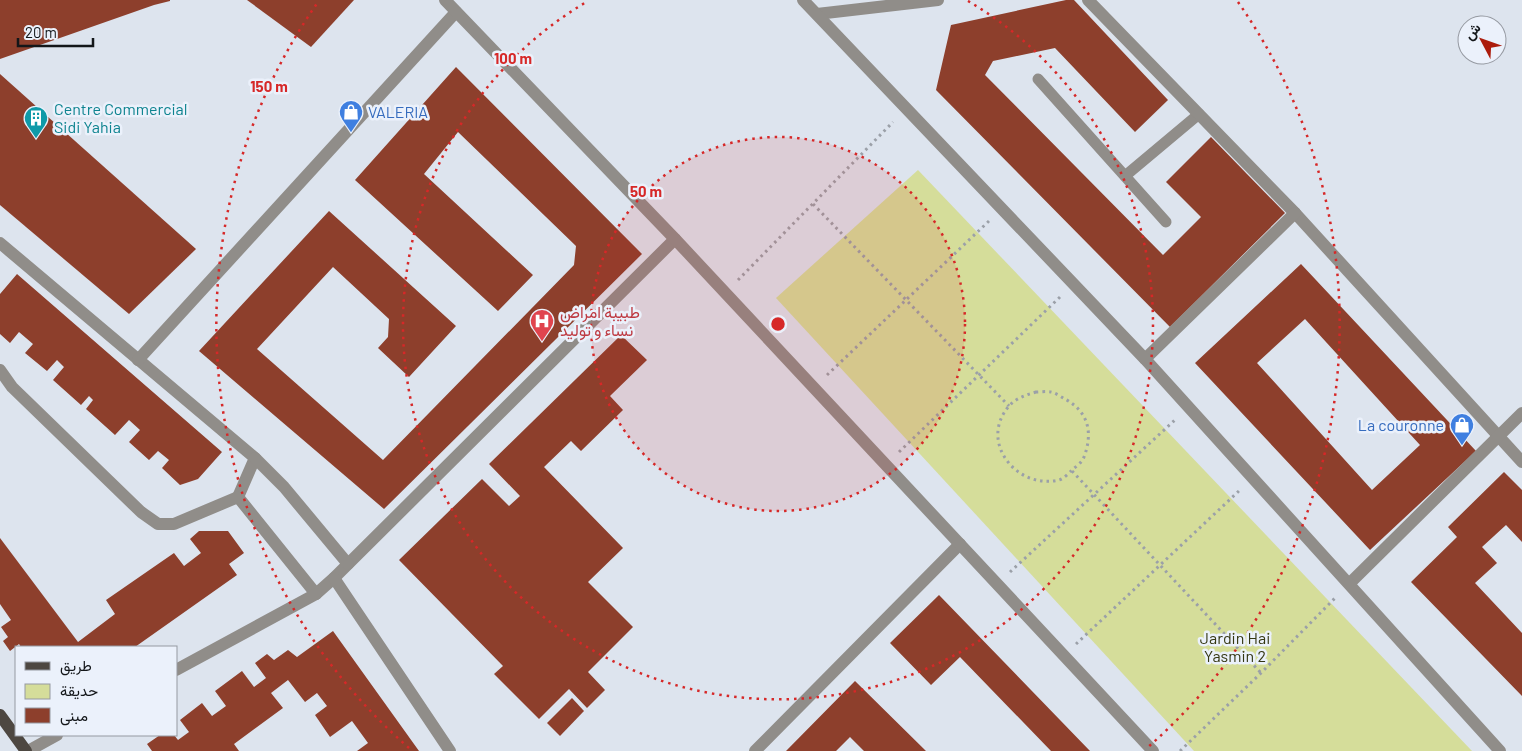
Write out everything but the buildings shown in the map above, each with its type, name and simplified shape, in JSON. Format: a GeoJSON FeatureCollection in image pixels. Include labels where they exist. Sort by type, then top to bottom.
{"type":"FeatureCollection","features":[{"type":"Feature","properties":{"kind":"main road"},"geometry":{"type":"LineString","coordinates":[[0,715],[15,735]]}},
{"type":"Feature","properties":{"kind":"main road"},"geometry":{"type":"LineString","coordinates":[[16,736],[27,751]]}},
{"type":"Feature","properties":{"kind":"street"},"geometry":{"type":"LineString","coordinates":[[445,0],[726,293],[1153,751]]}},
{"type":"Feature","properties":{"kind":"street"},"geometry":{"type":"LineString","coordinates":[[803,0],[1146,359],[1500,751]]}},
{"type":"Feature","properties":{"kind":"street"},"geometry":{"type":"LineString","coordinates":[[817,14],[938,0]]}},
{"type":"Feature","properties":{"kind":"street"},"geometry":{"type":"LineString","coordinates":[[1088,0],[1295,213],[1522,462]]}},
{"type":"Feature","properties":{"kind":"street"},"geometry":{"type":"LineString","coordinates":[[138,360],[456,12]]}},
{"type":"Feature","properties":{"kind":"street"},"geometry":{"type":"LineString","coordinates":[[1146,359],[1295,213]]}},
{"type":"Feature","properties":{"kind":"street"},"geometry":{"type":"LineString","coordinates":[[178,669],[316,594],[675,239]]}},
{"type":"Feature","properties":{"kind":"street"},"geometry":{"type":"LineString","coordinates":[[0,243],[255,458],[284,487],[348,564]]}},
{"type":"Feature","properties":{"kind":"street"},"geometry":{"type":"LineString","coordinates":[[0,370],[12,387],[141,512],[158,524],[174,524],[238,496],[255,458]]}},
{"type":"Feature","properties":{"kind":"street"},"geometry":{"type":"LineString","coordinates":[[1350,583],[1522,414]]}},
{"type":"Feature","properties":{"kind":"street"},"geometry":{"type":"LineString","coordinates":[[238,496],[316,594]]}},
{"type":"Feature","properties":{"kind":"street"},"geometry":{"type":"LineString","coordinates":[[755,751],[960,544]]}},
{"type":"Feature","properties":{"kind":"street"},"geometry":{"type":"LineString","coordinates":[[334,578],[450,751]]}},
{"type":"Feature","properties":{"kind":"street"},"geometry":{"type":"LineString","coordinates":[[27,751],[55,736]]}},
{"type":"Feature","properties":{"kind":"lane"},"geometry":{"type":"LineString","coordinates":[[1038,79],[1166,222]]}},
{"type":"Feature","properties":{"kind":"lane"},"geometry":{"type":"LineString","coordinates":[[1126,176],[1199,114]]}},
{"type":"Feature","properties":{"kind":"path"},"geometry":{"type":"LineString","coordinates":[[726,293],[907,109]]}},
{"type":"Feature","properties":{"kind":"path"},"geometry":{"type":"LineString","coordinates":[[813,204],[905,301],[1009,406]]}},
{"type":"Feature","properties":{"kind":"path"},"geometry":{"type":"LineString","coordinates":[[813,387],[1002,209]]}},
{"type":"Feature","properties":{"kind":"path"},"geometry":{"type":"LineString","coordinates":[[886,464],[1074,284]]}},
{"type":"Feature","properties":{"kind":"path"},"geometry":{"type":"LineString","coordinates":[[1036,392],[1052,392],[1070,402],[1086,418],[1090,439],[1083,460],[1061,480],[1037,481],[1018,472],[1002,456],[997,440],[1000,423],[1009,406],[1020,398],[1036,392]]}},
{"type":"Feature","properties":{"kind":"path"},"geometry":{"type":"LineString","coordinates":[[996,584],[1190,407]]}},
{"type":"Feature","properties":{"kind":"path"},"geometry":{"type":"LineString","coordinates":[[1072,471],[1261,674]]}},
{"type":"Feature","properties":{"kind":"path"},"geometry":{"type":"LineString","coordinates":[[1063,656],[1254,477]]}},
{"type":"Feature","properties":{"kind":"path"},"geometry":{"type":"LineString","coordinates":[[1180,751],[1261,674],[1350,583]]}},
{"type":"Feature","properties":{"kind":"green space","name":"Jardin Hai Yasmin 2"},"geometry":{"type":"Polygon","coordinates":[[[918,170],[1472,751],[1194,751],[776,298],[918,170]]]}},
{"type":"Feature","properties":{"kind":"place","name":"VALERIA"},"geometry":{"type":"Point","coordinates":[351,133]}},
{"type":"Feature","properties":{"kind":"place","name":"Centre Commercial Sidi Yahia"},"geometry":{"type":"Point","coordinates":[36,139]}},
{"type":"Feature","properties":{"kind":"place","name":"طبيبة امراض نساء و توليد"},"geometry":{"type":"Point","coordinates":[542,342]}},
{"type":"Feature","properties":{"kind":"place","name":"La couronne"},"geometry":{"type":"Point","coordinates":[1462,446]}}]}
